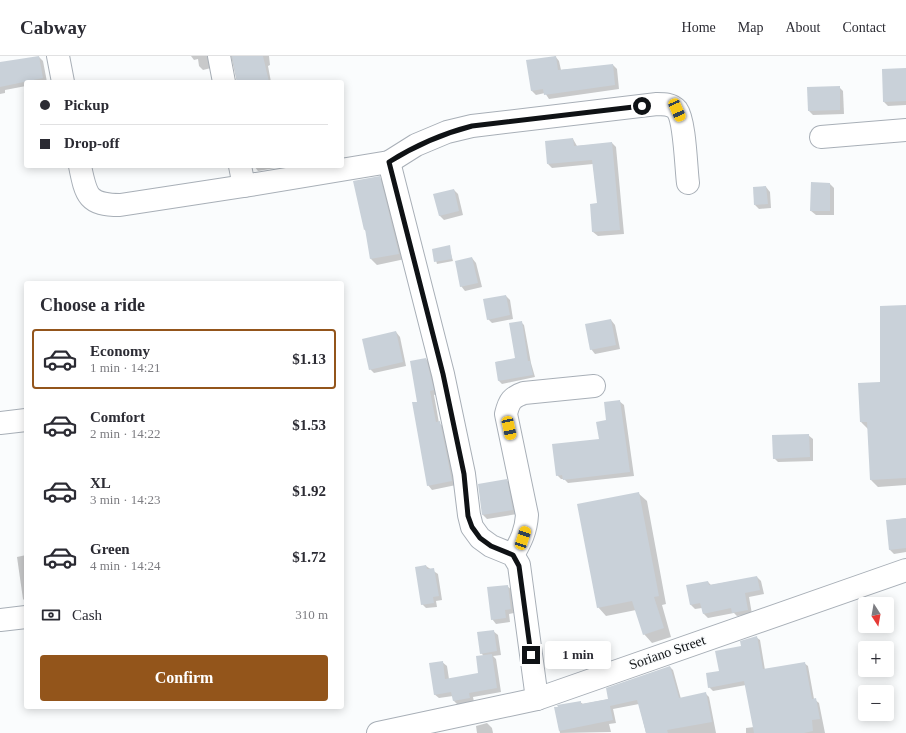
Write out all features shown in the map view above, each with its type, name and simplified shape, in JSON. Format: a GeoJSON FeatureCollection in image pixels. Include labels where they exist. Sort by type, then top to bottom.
{"type":"FeatureCollection","features":[{"type":"Feature","properties":{"kind":"street"},"geometry":{"type":"LineString","coordinates":[[58,56],[63,80]]}},
{"type":"Feature","properties":{"kind":"street"},"geometry":{"type":"LineString","coordinates":[[220,56],[224,80]]}},
{"type":"Feature","properties":{"kind":"street"},"geometry":{"type":"LineString","coordinates":[[344,166],[389,162],[416,145],[447,132],[472,126],[663,104],[669,105],[677,110],[682,120],[688,183]]}},
{"type":"Feature","properties":{"kind":"street"},"geometry":{"type":"LineString","coordinates":[[821,137],[906,130]]}},
{"type":"Feature","properties":{"kind":"street"},"geometry":{"type":"LineString","coordinates":[[389,162],[443,374],[464,474],[468,516],[472,527],[480,538],[491,546],[513,555],[519,566],[537,699]]}},
{"type":"Feature","properties":{"kind":"street"},"geometry":{"type":"LineString","coordinates":[[81,168],[88,194],[95,203],[120,205],[242,176],[326,168]]}},
{"type":"Feature","properties":{"kind":"street"},"geometry":{"type":"LineString","coordinates":[[513,555],[523,538],[526,528],[527,515],[506,414],[509,401],[514,396],[524,393],[594,386]]}},
{"type":"Feature","properties":{"kind":"street"},"geometry":{"type":"LineString","coordinates":[[0,423],[24,420]]}},
{"type":"Feature","properties":{"kind":"street","name":"Soriano Street"},"geometry":{"type":"LineString","coordinates":[[378,733],[537,699],[906,570]]}},
{"type":"Feature","properties":{"kind":"street"},"geometry":{"type":"LineString","coordinates":[[0,620],[24,617]]}},
{"type":"Feature","properties":{"kind":"building"},"geometry":{"type":"Polygon","coordinates":[[[39,56],[43,78],[24,80],[24,82],[0,87],[0,62],[39,56]]]}},
{"type":"Feature","properties":{"kind":"building"},"geometry":{"type":"Polygon","coordinates":[[[232,56],[263,56],[269,80],[237,80],[232,56]]]}},
{"type":"Feature","properties":{"kind":"building"},"geometry":{"type":"Polygon","coordinates":[[[556,56],[558,70],[613,64],[615,85],[544,95],[543,89],[531,91],[526,60],[556,56]]]}},
{"type":"Feature","properties":{"kind":"building"},"geometry":{"type":"Polygon","coordinates":[[[906,68],[906,101],[883,102],[882,69],[906,68]]]}},
{"type":"Feature","properties":{"kind":"building"},"geometry":{"type":"Polygon","coordinates":[[[840,86],[840,110],[808,111],[807,87],[840,86]]]}},
{"type":"Feature","properties":{"kind":"building"},"geometry":{"type":"Polygon","coordinates":[[[573,138],[574,146],[612,142],[620,230],[592,232],[590,204],[597,203],[592,160],[547,164],[545,141],[573,138]]]}},
{"type":"Feature","properties":{"kind":"building"},"geometry":{"type":"Polygon","coordinates":[[[380,176],[399,254],[370,259],[365,229],[364,230],[353,181],[380,176]]]}},
{"type":"Feature","properties":{"kind":"building"},"geometry":{"type":"Polygon","coordinates":[[[811,182],[830,183],[830,211],[810,211],[811,182]]]}},
{"type":"Feature","properties":{"kind":"building"},"geometry":{"type":"Polygon","coordinates":[[[766,186],[768,204],[754,205],[753,187],[766,186]]]}},
{"type":"Feature","properties":{"kind":"building"},"geometry":{"type":"Polygon","coordinates":[[[454,189],[459,211],[439,216],[433,194],[454,189]]]}},
{"type":"Feature","properties":{"kind":"building"},"geometry":{"type":"Polygon","coordinates":[[[450,245],[452,259],[434,262],[432,249],[450,245]]]}},
{"type":"Feature","properties":{"kind":"building"},"geometry":{"type":"Polygon","coordinates":[[[472,257],[478,283],[460,287],[455,261],[472,257]]]}},
{"type":"Feature","properties":{"kind":"building"},"geometry":{"type":"Polygon","coordinates":[[[506,295],[510,315],[487,320],[483,299],[506,295]]]}},
{"type":"Feature","properties":{"kind":"building"},"geometry":{"type":"Polygon","coordinates":[[[906,305],[906,478],[870,480],[867,422],[860,422],[858,383],[880,382],[880,306],[906,305]]]}},
{"type":"Feature","properties":{"kind":"building"},"geometry":{"type":"Polygon","coordinates":[[[611,319],[616,345],[590,350],[585,324],[611,319]]]}},
{"type":"Feature","properties":{"kind":"building"},"geometry":{"type":"Polygon","coordinates":[[[522,321],[528,361],[530,361],[533,375],[498,381],[495,362],[515,358],[509,323],[522,321]]]}},
{"type":"Feature","properties":{"kind":"building"},"geometry":{"type":"Polygon","coordinates":[[[396,331],[403,362],[369,370],[362,339],[396,331]]]}},
{"type":"Feature","properties":{"kind":"building"},"geometry":{"type":"Polygon","coordinates":[[[426,358],[434,390],[430,391],[436,422],[440,421],[452,481],[427,486],[412,402],[417,402],[410,361],[426,358]]]}},
{"type":"Feature","properties":{"kind":"building"},"geometry":{"type":"Polygon","coordinates":[[[620,400],[630,472],[563,480],[562,475],[556,476],[552,444],[599,439],[596,422],[606,420],[604,402],[620,400]]]}},
{"type":"Feature","properties":{"kind":"building"},"geometry":{"type":"Polygon","coordinates":[[[809,434],[810,457],[773,459],[772,435],[809,434]]]}},
{"type":"Feature","properties":{"kind":"building"},"geometry":{"type":"Polygon","coordinates":[[[507,479],[513,510],[482,515],[478,484],[507,479]]]}},
{"type":"Feature","properties":{"kind":"building"},"geometry":{"type":"Polygon","coordinates":[[[639,492],[659,596],[654,597],[664,628],[643,635],[632,601],[597,608],[577,504],[639,492]]]}},
{"type":"Feature","properties":{"kind":"building"},"geometry":{"type":"Polygon","coordinates":[[[906,518],[906,548],[889,550],[886,520],[906,518]]]}},
{"type":"Feature","properties":{"kind":"building"},"geometry":{"type":"Polygon","coordinates":[[[426,565],[427,569],[434,568],[439,596],[433,597],[434,603],[421,605],[415,567],[426,565]]]}},
{"type":"Feature","properties":{"kind":"building"},"geometry":{"type":"Polygon","coordinates":[[[757,576],[760,590],[745,593],[748,610],[732,613],[731,608],[703,614],[700,603],[690,605],[686,585],[708,581],[709,585],[757,576]]]}},
{"type":"Feature","properties":{"kind":"building"},"geometry":{"type":"Polygon","coordinates":[[[508,585],[511,609],[505,610],[506,618],[491,620],[487,587],[508,585]]]}},
{"type":"Feature","properties":{"kind":"building"},"geometry":{"type":"Polygon","coordinates":[[[494,630],[497,651],[480,654],[477,632],[494,630]]]}},
{"type":"Feature","properties":{"kind":"building"},"geometry":{"type":"Polygon","coordinates":[[[757,636],[763,669],[805,662],[812,699],[816,698],[820,719],[812,720],[813,731],[804,733],[754,733],[744,681],[708,688],[706,673],[719,671],[715,651],[741,646],[740,641],[757,636]]]}},
{"type":"Feature","properties":{"kind":"building"},"geometry":{"type":"Polygon","coordinates":[[[492,654],[497,688],[469,693],[470,698],[453,701],[451,692],[434,695],[429,663],[443,661],[445,679],[478,673],[476,656],[492,654]]]}},
{"type":"Feature","properties":{"kind":"building"},"geometry":{"type":"Polygon","coordinates":[[[670,666],[679,698],[706,692],[712,722],[667,730],[668,733],[646,733],[637,700],[610,706],[613,720],[559,731],[554,707],[558,707],[557,705],[581,701],[581,704],[608,699],[606,688],[670,666]]]}},
{"type":"Feature","properties":{"kind":"route"},"geometry":{"type":"LineString","coordinates":[[531,655],[519,566],[513,555],[491,546],[480,538],[472,527],[468,516],[464,474],[443,374],[389,162],[416,145],[447,132],[472,126],[642,106]]}}]}
